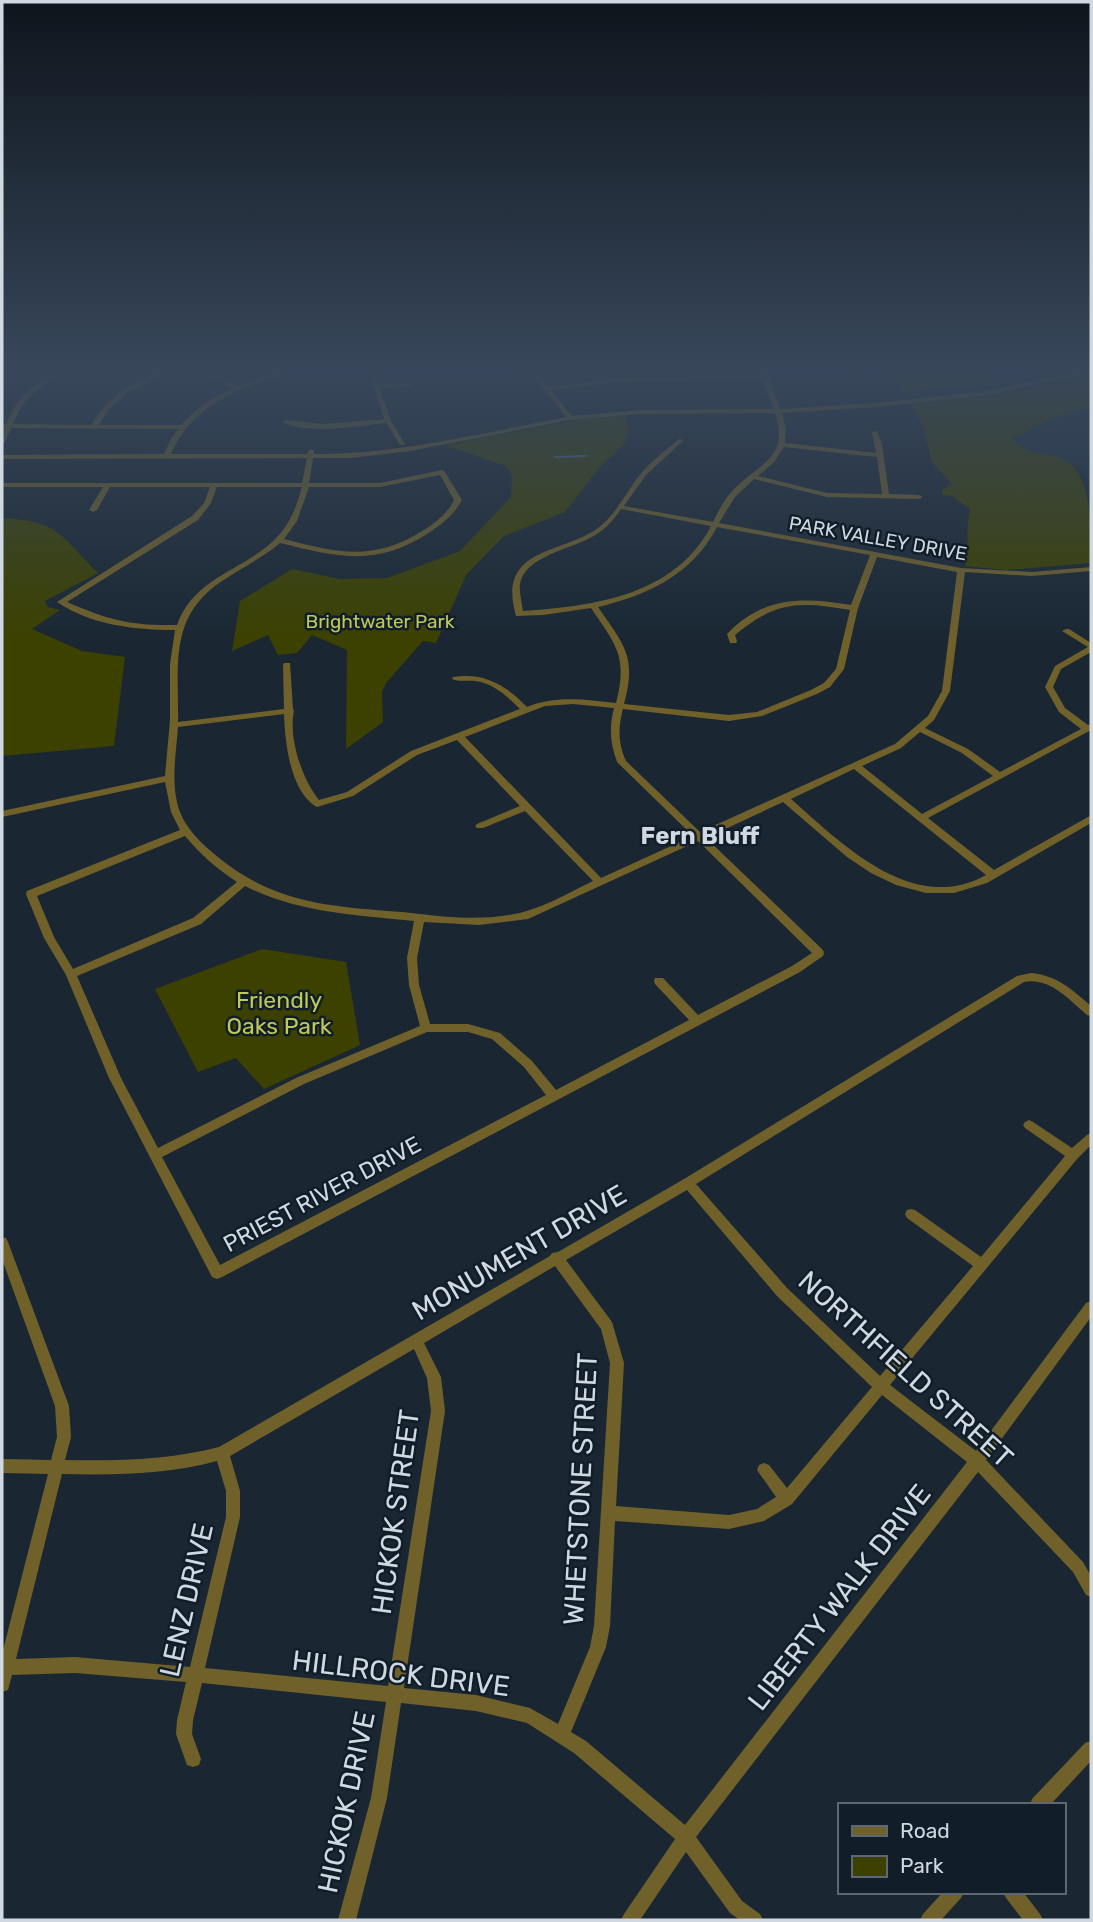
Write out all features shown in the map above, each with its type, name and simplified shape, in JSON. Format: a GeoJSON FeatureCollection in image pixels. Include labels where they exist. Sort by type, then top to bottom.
{"type":"FeatureCollection","features":[{"type":"Feature","properties":{"kind":"street"},"geometry":{"type":"LineString","coordinates":[[310,461],[306,487],[295,517],[279,540],[206,589],[187,610],[180,627],[170,778],[173,806],[185,832],[242,883],[284,900],[326,909],[454,923],[512,919],[543,911],[898,746],[921,729],[939,707],[946,691],[961,570]]}},
{"type":"Feature","properties":{"kind":"street"},"geometry":{"type":"LineString","coordinates":[[658,461],[643,474],[620,507],[599,530],[540,556],[525,567],[516,583],[519,614],[593,606],[629,596],[671,575],[701,547],[737,489],[771,461]]}},
{"type":"Feature","properties":{"kind":"street"},"geometry":{"type":"LineString","coordinates":[[878,461],[886,497]]}},
{"type":"Feature","properties":{"kind":"street"},"geometry":{"type":"LineString","coordinates":[[2,485],[380,485],[442,472],[456,492],[458,500],[454,509],[412,541],[394,550],[373,555],[335,554],[279,540]]}},
{"type":"Feature","properties":{"kind":"street"},"geometry":{"type":"LineString","coordinates":[[753,477],[827,495],[919,497]]}},
{"type":"Feature","properties":{"kind":"street"},"geometry":{"type":"LineString","coordinates":[[93,510],[108,485]]}},
{"type":"Feature","properties":{"kind":"street"},"geometry":{"type":"LineString","coordinates":[[180,627],[135,628],[111,624],[61,601],[195,518],[207,503],[214,487]]}},
{"type":"Feature","properties":{"kind":"street","name":"PARK VALLEY DRIVE"},"geometry":{"type":"LineString","coordinates":[[620,507],[961,570],[1032,574],[1091,569]]}},
{"type":"Feature","properties":{"kind":"street"},"geometry":{"type":"LineString","coordinates":[[287,665],[295,770],[303,790],[317,804],[350,794],[414,753],[524,709],[568,701],[729,718],[764,713],[814,692],[833,678],[840,669],[854,608],[874,554]]}},
{"type":"Feature","properties":{"kind":"street"},"geometry":{"type":"LineString","coordinates":[[733,641],[731,635],[751,616],[771,606],[802,601],[854,608]]}},
{"type":"Feature","properties":{"kind":"street"},"geometry":{"type":"LineString","coordinates":[[593,606],[624,657],[625,677],[612,736],[622,762],[700,837]]}},
{"type":"Feature","properties":{"kind":"street"},"geometry":{"type":"LineString","coordinates":[[923,817],[1089,728],[1062,710],[1049,687],[1058,668],[1091,647],[1066,631]]}},
{"type":"Feature","properties":{"kind":"street"},"geometry":{"type":"LineString","coordinates":[[456,679],[475,677],[491,681],[511,694],[524,709]]}},
{"type":"Feature","properties":{"kind":"street"},"geometry":{"type":"LineString","coordinates":[[174,724],[290,711]]}},
{"type":"Feature","properties":{"kind":"street"},"geometry":{"type":"LineString","coordinates":[[921,729],[965,751],[1000,777]]}},
{"type":"Feature","properties":{"kind":"street"},"geometry":{"type":"LineString","coordinates":[[459,736],[600,883]]}},
{"type":"Feature","properties":{"kind":"street"},"geometry":{"type":"LineString","coordinates":[[856,766],[993,874]]}},
{"type":"Feature","properties":{"kind":"street"},"geometry":{"type":"LineString","coordinates":[[2,814],[170,778]]}},
{"type":"Feature","properties":{"kind":"street"},"geometry":{"type":"LineString","coordinates":[[785,799],[848,852],[886,878],[922,888],[965,887],[1091,819]]}},
{"type":"Feature","properties":{"kind":"street"},"geometry":{"type":"LineString","coordinates":[[480,826],[526,807]]}},
{"type":"Feature","properties":{"kind":"street","name":"PRIEST RIVER DRIVE"},"geometry":{"type":"LineString","coordinates":[[185,832],[31,894],[48,938],[71,974],[115,1078],[217,1273],[696,1021],[819,953],[700,837]]}},
{"type":"Feature","properties":{"kind":"street"},"geometry":{"type":"LineString","coordinates":[[71,974],[197,921],[242,883]]}},
{"type":"Feature","properties":{"kind":"street"},"geometry":{"type":"LineString","coordinates":[[420,918],[412,958],[414,985],[426,1028]]}},
{"type":"Feature","properties":{"kind":"street","name":"MONUMENT DRIVE"},"geometry":{"type":"LineString","coordinates":[[2,1466],[161,1465],[193,1461],[222,1453],[556,1257],[688,1183],[1029,976],[1055,983],[1091,1012]]}},
{"type":"Feature","properties":{"kind":"street"},"geometry":{"type":"LineString","coordinates":[[659,981],[696,1021]]}},
{"type":"Feature","properties":{"kind":"street"},"geometry":{"type":"LineString","coordinates":[[157,1154],[300,1081],[426,1028],[468,1028],[496,1036],[528,1064],[553,1095]]}},
{"type":"Feature","properties":{"kind":"street"},"geometry":{"type":"LineString","coordinates":[[1029,1125],[1073,1155]]}},
{"type":"Feature","properties":{"kind":"street"},"geometry":{"type":"LineString","coordinates":[[611,1513],[729,1522],[760,1516],[787,1499],[1073,1155],[1091,1138]]}},
{"type":"Feature","properties":{"kind":"street","name":"NORTHFIELD STREET"},"geometry":{"type":"LineString","coordinates":[[688,1183],[782,1292],[881,1386],[977,1461],[1090,1583]]}},
{"type":"Feature","properties":{"kind":"street"},"geometry":{"type":"LineString","coordinates":[[911,1214],[982,1265]]}},
{"type":"Feature","properties":{"kind":"street"},"geometry":{"type":"LineString","coordinates":[[2,1242],[62,1406],[64,1437],[4,1667],[2,1684]]}},
{"type":"Feature","properties":{"kind":"street","name":"WHETSTONE STREET"},"geometry":{"type":"LineString","coordinates":[[556,1257],[607,1326],[617,1363],[611,1513],[598,1647],[562,1733]]}},
{"type":"Feature","properties":{"kind":"street","name":"LIBERTY WALK DRIVE"},"geometry":{"type":"LineString","coordinates":[[630,1920],[686,1837],[977,1461],[1091,1307]]}},
{"type":"Feature","properties":{"kind":"street","name":"HICKOK STREET"},"geometry":{"type":"LineString","coordinates":[[394,1695],[438,1411],[434,1377],[416,1340]]}},
{"type":"Feature","properties":{"kind":"street","name":"LENZ DRIVE"},"geometry":{"type":"LineString","coordinates":[[192,1759],[184,1734],[195,1675],[233,1517],[233,1491],[222,1453]]}},
{"type":"Feature","properties":{"kind":"street"},"geometry":{"type":"LineString","coordinates":[[764,1470],[787,1499]]}},
{"type":"Feature","properties":{"kind":"street","name":"HILLROCK DRIVE"},"geometry":{"type":"LineString","coordinates":[[4,1667],[75,1665],[195,1675],[476,1703],[530,1716],[562,1733],[686,1837],[736,1907],[754,1920]]}},
{"type":"Feature","properties":{"kind":"street","name":"HICKOK DRIVE"},"geometry":{"type":"LineString","coordinates":[[347,1920],[379,1798],[394,1695]]}},
{"type":"Feature","properties":{"kind":"street"},"geometry":{"type":"LineString","coordinates":[[1040,1803],[1091,1749]]}},
{"type":"Feature","properties":{"kind":"street"},"geometry":{"type":"LineString","coordinates":[[929,1920],[954,1894]]}},
{"type":"Feature","properties":{"kind":"street"},"geometry":{"type":"LineString","coordinates":[[1014,1894],[1034,1920]]}},
{"type":"Feature","properties":{"kind":"shaded area"},"geometry":{"type":"Polygon","coordinates":[[[1067,461],[1091,461],[1091,484],[1078,465],[1067,461]]]}},
{"type":"Feature","properties":{"kind":"green space","name":"Brightwater Park"},"geometry":{"type":"Polygon","coordinates":[[[491,461],[607,461],[565,512],[504,536],[466,575],[436,643],[423,641],[386,683],[382,692],[383,722],[346,749],[347,650],[312,635],[297,653],[278,655],[268,635],[232,651],[240,601],[292,569],[340,579],[387,578],[460,551],[511,497],[512,475],[506,466],[491,461]]]}},
{"type":"Feature","properties":{"kind":"green space"},"geometry":{"type":"Polygon","coordinates":[[[931,461],[1065,461],[1079,475],[1085,487],[1090,517],[1091,563],[1006,570],[965,566],[970,509],[952,496],[942,495],[942,490],[952,484],[931,461]]]}},
{"type":"Feature","properties":{"kind":"green space"},"geometry":{"type":"Polygon","coordinates":[[[2,518],[36,523],[57,532],[98,573],[45,601],[48,607],[60,610],[32,629],[82,651],[125,657],[114,746],[2,756],[2,518]]]}},
{"type":"Feature","properties":{"kind":"green space","name":"Friendly Oaks Park"},"geometry":{"type":"Polygon","coordinates":[[[262,949],[346,962],[360,1045],[264,1089],[236,1058],[198,1072],[155,989],[262,949]]]}},
{"type":"Feature","properties":{"kind":"district","name":"Fern Bluff"},"geometry":{"type":"Point","coordinates":[700,836]}}]}
